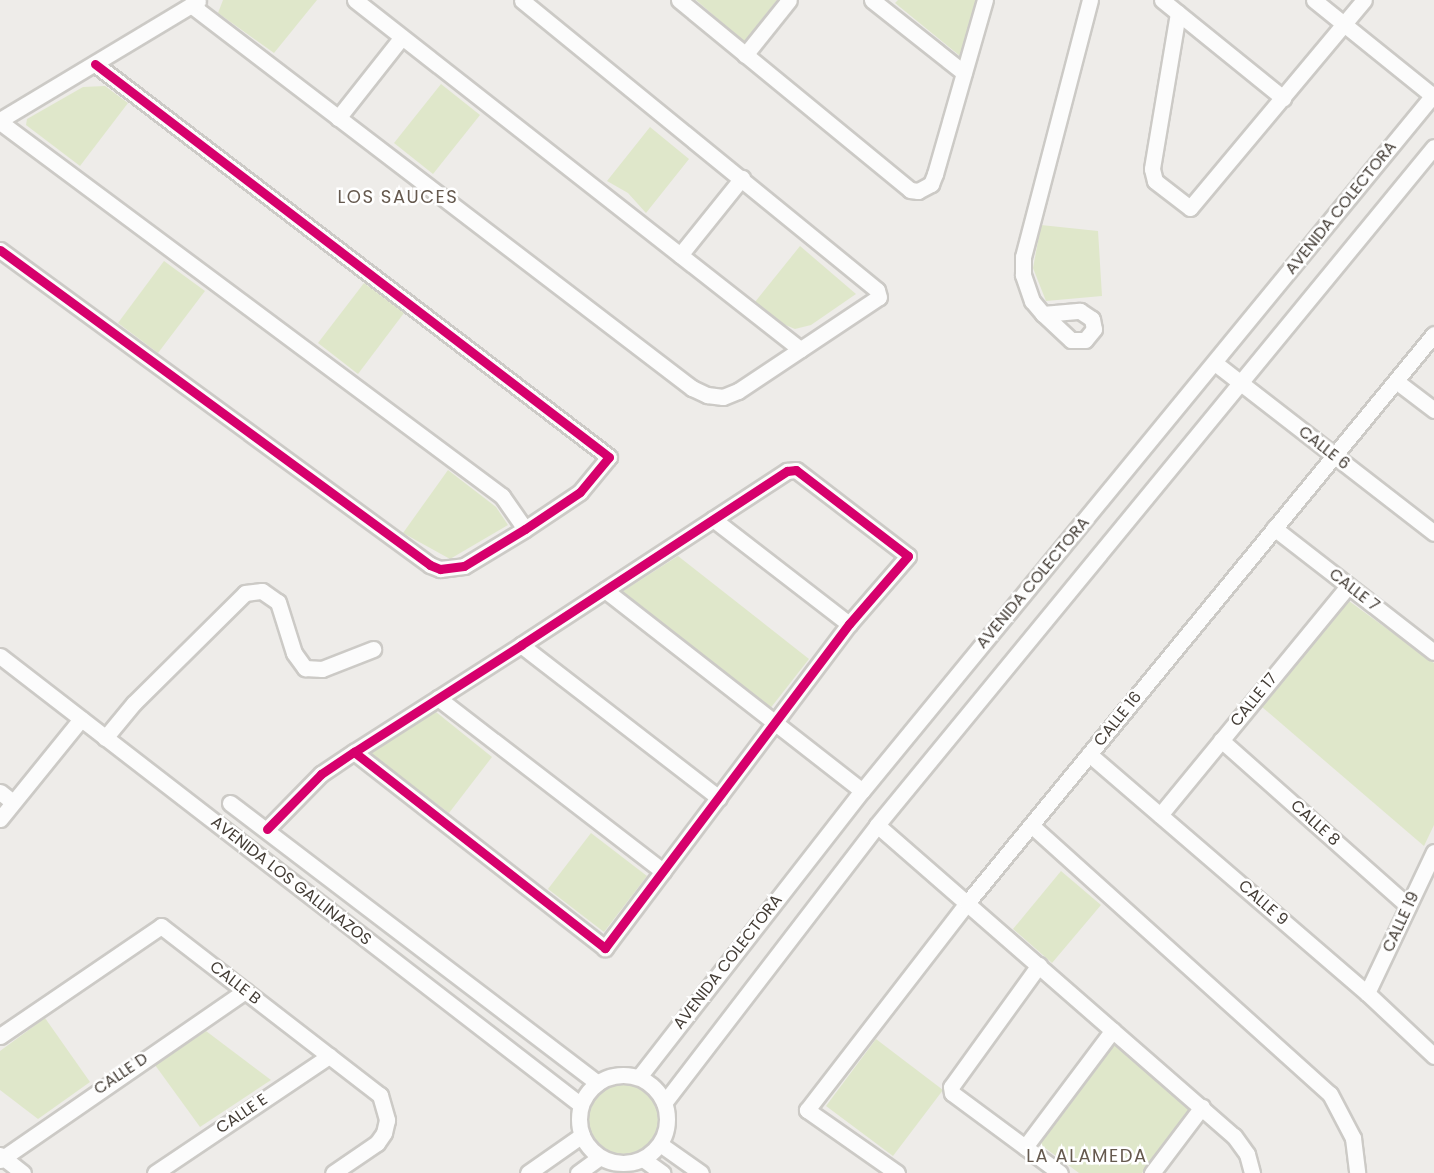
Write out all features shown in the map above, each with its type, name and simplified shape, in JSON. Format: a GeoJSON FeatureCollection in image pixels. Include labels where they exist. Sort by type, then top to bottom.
{"type":"FeatureCollection","features":[{"type":"Feature","properties":{"kind":"street"},"geometry":{"type":"LineString","coordinates":[[355,0],[800,350]]}},
{"type":"Feature","properties":{"kind":"street"},"geometry":{"type":"LineString","coordinates":[[522,0],[878,290],[879,297],[874,303],[723,397],[692,388],[338,118],[195,3],[0,121],[502,496],[525,530]]}},
{"type":"Feature","properties":{"kind":"street"},"geometry":{"type":"LineString","coordinates":[[745,55],[789,0]]}},
{"type":"Feature","properties":{"kind":"street"},"geometry":{"type":"LineString","coordinates":[[872,0],[964,73]]}},
{"type":"Feature","properties":{"kind":"street"},"geometry":{"type":"LineString","coordinates":[[683,1],[745,55],[910,190],[918,191],[931,184],[935,174],[985,0]]}},
{"type":"Feature","properties":{"kind":"street"},"geometry":{"type":"LineString","coordinates":[[1043,314],[1026,289],[1023,257],[1090,0]]}},
{"type":"Feature","properties":{"kind":"street"},"geometry":{"type":"LineString","coordinates":[[1162,0],[1283,98]]}},
{"type":"Feature","properties":{"kind":"street"},"geometry":{"type":"LineString","coordinates":[[1314,0],[1434,96]]}},
{"type":"Feature","properties":{"kind":"street"},"geometry":{"type":"LineString","coordinates":[[1178,13],[1152,169],[1155,181],[1185,206],[1195,206],[1364,0]]}},
{"type":"Feature","properties":{"kind":"street"},"geometry":{"type":"LineString","coordinates":[[338,118],[402,37]]}},
{"type":"Feature","properties":{"kind":"street"},"geometry":{"type":"LineString","coordinates":[[0,250],[430,564],[447,569],[464,566],[525,530],[580,492],[609,457],[95,64]]}},
{"type":"Feature","properties":{"kind":"street","name":"AVENIDA COLECTORA"},"geometry":{"type":"LineString","coordinates":[[639,1077],[862,791],[1434,96]]}},
{"type":"Feature","properties":{"kind":"street","name":"AVENIDA COLECTORA"},"geometry":{"type":"LineString","coordinates":[[664,1103],[877,825],[1243,384],[1434,147]]}},
{"type":"Feature","properties":{"kind":"street"},"geometry":{"type":"LineString","coordinates":[[680,255],[742,178]]}},
{"type":"Feature","properties":{"kind":"street","name":"CALLE 16"},"geometry":{"type":"LineString","coordinates":[[897,1173],[807,1110],[967,903],[1434,334]]}},
{"type":"Feature","properties":{"kind":"street","name":"CALLE 6"},"geometry":{"type":"LineString","coordinates":[[1215,363],[1434,533]]}},
{"type":"Feature","properties":{"kind":"street"},"geometry":{"type":"LineString","coordinates":[[1396,381],[1434,410]]}},
{"type":"Feature","properties":{"kind":"street"},"geometry":{"type":"LineString","coordinates":[[267,829],[321,774],[354,752],[521,645],[787,471],[796,470],[908,556],[849,624],[605,948],[354,752]]}},
{"type":"Feature","properties":{"kind":"street"},"geometry":{"type":"LineString","coordinates":[[713,519],[849,624]]}},
{"type":"Feature","properties":{"kind":"street","name":"CALLE 7"},"geometry":{"type":"LineString","coordinates":[[1274,528],[1434,652]]}},
{"type":"Feature","properties":{"kind":"street","name":"CALLE 17"},"geometry":{"type":"LineString","coordinates":[[1160,815],[1348,586]]}},
{"type":"Feature","properties":{"kind":"street"},"geometry":{"type":"LineString","coordinates":[[605,590],[862,791]]}},
{"type":"Feature","properties":{"kind":"street"},"geometry":{"type":"LineString","coordinates":[[105,738],[134,703],[245,593],[262,591],[278,602],[294,653],[305,668],[322,669],[373,649]]}},
{"type":"Feature","properties":{"kind":"street"},"geometry":{"type":"LineString","coordinates":[[521,645],[719,798]]}},
{"type":"Feature","properties":{"kind":"street","name":"AVENIDA LOS GALLINAZOS"},"geometry":{"type":"LineString","coordinates":[[0,656],[581,1105]]}},
{"type":"Feature","properties":{"kind":"street"},"geometry":{"type":"LineString","coordinates":[[438,698],[663,871]]}},
{"type":"Feature","properties":{"kind":"street"},"geometry":{"type":"LineString","coordinates":[[0,819],[81,719]]}},
{"type":"Feature","properties":{"kind":"street","name":"CALLE 8"},"geometry":{"type":"LineString","coordinates":[[1221,740],[1408,906]]}},
{"type":"Feature","properties":{"kind":"street","name":"CALLE 9"},"geometry":{"type":"LineString","coordinates":[[1089,754],[1367,993],[1434,1056]]}},
{"type":"Feature","properties":{"kind":"street"},"geometry":{"type":"LineString","coordinates":[[0,792],[13,802]]}},
{"type":"Feature","properties":{"kind":"street","name":"AVENIDA LOS GALLINAZOS"},"geometry":{"type":"LineString","coordinates":[[230,803],[597,1083]]}},
{"type":"Feature","properties":{"kind":"street"},"geometry":{"type":"LineString","coordinates":[[877,825],[1234,1136],[1247,1154],[1252,1173]]}},
{"type":"Feature","properties":{"kind":"street"},"geometry":{"type":"LineString","coordinates":[[1031,825],[1330,1094],[1353,1138],[1357,1173]]}},
{"type":"Feature","properties":{"kind":"street","name":"CALLE 19"},"geometry":{"type":"LineString","coordinates":[[1367,993],[1434,852]]}},
{"type":"Feature","properties":{"kind":"street","name":"CALLE B"},"geometry":{"type":"LineString","coordinates":[[0,1036],[161,926],[380,1095],[387,1120],[377,1143],[333,1173]]}},
{"type":"Feature","properties":{"kind":"street"},"geometry":{"type":"LineString","coordinates":[[1039,965],[951,1087],[952,1093],[1060,1173]]}},
{"type":"Feature","properties":{"kind":"street","name":"CALLE D"},"geometry":{"type":"LineString","coordinates":[[1,1157],[245,991]]}},
{"type":"Feature","properties":{"kind":"street"},"geometry":{"type":"LineString","coordinates":[[1025,1147],[1113,1030]]}},
{"type":"Feature","properties":{"kind":"street","name":"CALLE E"},"geometry":{"type":"LineString","coordinates":[[155,1173],[329,1056]]}},
{"type":"Feature","properties":{"kind":"street"},"geometry":{"type":"LineString","coordinates":[[624,1075],[639,1077],[651,1085],[664,1103],[667,1124],[660,1144],[643,1159],[621,1163],[600,1157],[582,1136],[581,1105],[597,1083],[624,1075]]}},
{"type":"Feature","properties":{"kind":"street"},"geometry":{"type":"LineString","coordinates":[[1152,1173],[1202,1107]]}},
{"type":"Feature","properties":{"kind":"street"},"geometry":{"type":"LineString","coordinates":[[528,1173],[582,1136]]}},
{"type":"Feature","properties":{"kind":"street"},"geometry":{"type":"LineString","coordinates":[[660,1144],[701,1173]]}},
{"type":"Feature","properties":{"kind":"street"},"geometry":{"type":"LineString","coordinates":[[1,1157],[23,1173]]}},
{"type":"Feature","properties":{"kind":"street"},"geometry":{"type":"LineString","coordinates":[[578,1173],[600,1157]]}},
{"type":"Feature","properties":{"kind":"street"},"geometry":{"type":"LineString","coordinates":[[643,1159],[662,1173]]}},
{"type":"Feature","properties":{"kind":"green space"},"geometry":{"type":"Polygon","coordinates":[[[223,0],[317,0],[274,53],[218,13],[223,0]]]}},
{"type":"Feature","properties":{"kind":"green space"},"geometry":{"type":"Polygon","coordinates":[[[696,0],[777,0],[744,42],[696,0]]]}},
{"type":"Feature","properties":{"kind":"green space"},"geometry":{"type":"Polygon","coordinates":[[[898,0],[976,0],[960,56],[895,3],[898,0]]]}},
{"type":"Feature","properties":{"kind":"green space"},"geometry":{"type":"Polygon","coordinates":[[[441,84],[480,115],[433,174],[394,143],[441,84]]]}},
{"type":"Feature","properties":{"kind":"green space"},"geometry":{"type":"Polygon","coordinates":[[[105,86],[128,103],[80,166],[26,125],[27,119],[83,87],[105,86]]]}},
{"type":"Feature","properties":{"kind":"green space"},"geometry":{"type":"Polygon","coordinates":[[[650,127],[689,159],[646,213],[628,193],[607,181],[650,127]]]}},
{"type":"Feature","properties":{"kind":"green space"},"geometry":{"type":"Polygon","coordinates":[[[1041,225],[1098,231],[1102,296],[1046,301],[1033,268],[1041,225]]]}},
{"type":"Feature","properties":{"kind":"green space"},"geometry":{"type":"Polygon","coordinates":[[[800,246],[856,294],[811,325],[795,329],[778,322],[755,302],[800,246]]]}},
{"type":"Feature","properties":{"kind":"green space"},"geometry":{"type":"Polygon","coordinates":[[[164,261],[205,291],[158,353],[118,323],[164,261]]]}},
{"type":"Feature","properties":{"kind":"green space"},"geometry":{"type":"Polygon","coordinates":[[[364,283],[404,313],[358,374],[318,343],[364,283]]]}},
{"type":"Feature","properties":{"kind":"green space"},"geometry":{"type":"Polygon","coordinates":[[[448,470],[496,507],[508,525],[450,559],[403,533],[448,470]]]}},
{"type":"Feature","properties":{"kind":"green space"},"geometry":{"type":"Polygon","coordinates":[[[678,556],[809,659],[769,710],[620,593],[678,556]]]}},
{"type":"Feature","properties":{"kind":"green space"},"geometry":{"type":"Polygon","coordinates":[[[1349,601],[1434,663],[1434,825],[1424,846],[1262,707],[1349,601]]]}},
{"type":"Feature","properties":{"kind":"green space"},"geometry":{"type":"Polygon","coordinates":[[[436,712],[492,757],[449,813],[369,753],[436,712]]]}},
{"type":"Feature","properties":{"kind":"green space"},"geometry":{"type":"Polygon","coordinates":[[[591,833],[647,876],[604,932],[548,889],[591,833]]]}},
{"type":"Feature","properties":{"kind":"green space"},"geometry":{"type":"Polygon","coordinates":[[[1061,871],[1101,905],[1052,963],[1013,929],[1061,871]]]}},
{"type":"Feature","properties":{"kind":"green space"},"geometry":{"type":"Polygon","coordinates":[[[45,1018],[90,1082],[38,1119],[0,1090],[0,1051],[45,1018]]]}},
{"type":"Feature","properties":{"kind":"green space"},"geometry":{"type":"Polygon","coordinates":[[[206,1031],[271,1080],[200,1127],[155,1065],[206,1031]]]}},
{"type":"Feature","properties":{"kind":"green space"},"geometry":{"type":"Polygon","coordinates":[[[876,1039],[943,1090],[893,1156],[826,1106],[876,1039]]]}},
{"type":"Feature","properties":{"kind":"green space"},"geometry":{"type":"Polygon","coordinates":[[[1112,1042],[1190,1109],[1142,1173],[1079,1173],[1037,1142],[1112,1042]]]}},
{"type":"Feature","properties":{"kind":"green space"},"geometry":{"type":"Polygon","coordinates":[[[616,1083],[630,1083],[644,1089],[654,1099],[660,1113],[658,1134],[644,1151],[630,1157],[616,1157],[602,1151],[592,1141],[586,1127],[586,1113],[592,1099],[602,1089],[616,1083]]]}},
{"type":"Feature","properties":{"kind":"cycle path"},"geometry":{"type":"LineString","coordinates":[[0,250],[430,565],[440,569],[464,566],[525,529],[580,492],[609,457],[95,64]]}},
{"type":"Feature","properties":{"kind":"cycle path"},"geometry":{"type":"LineString","coordinates":[[267,829],[321,774],[354,752],[521,645],[787,471],[796,470],[908,556],[849,624],[605,948],[354,752]]}},
{"type":"Feature","properties":{"kind":"district","name":"LOS SAUCES"},"geometry":{"type":"Point","coordinates":[398,197]}},
{"type":"Feature","properties":{"kind":"district","name":"LA ALAMEDA"},"geometry":{"type":"Point","coordinates":[1087,1156]}}]}
